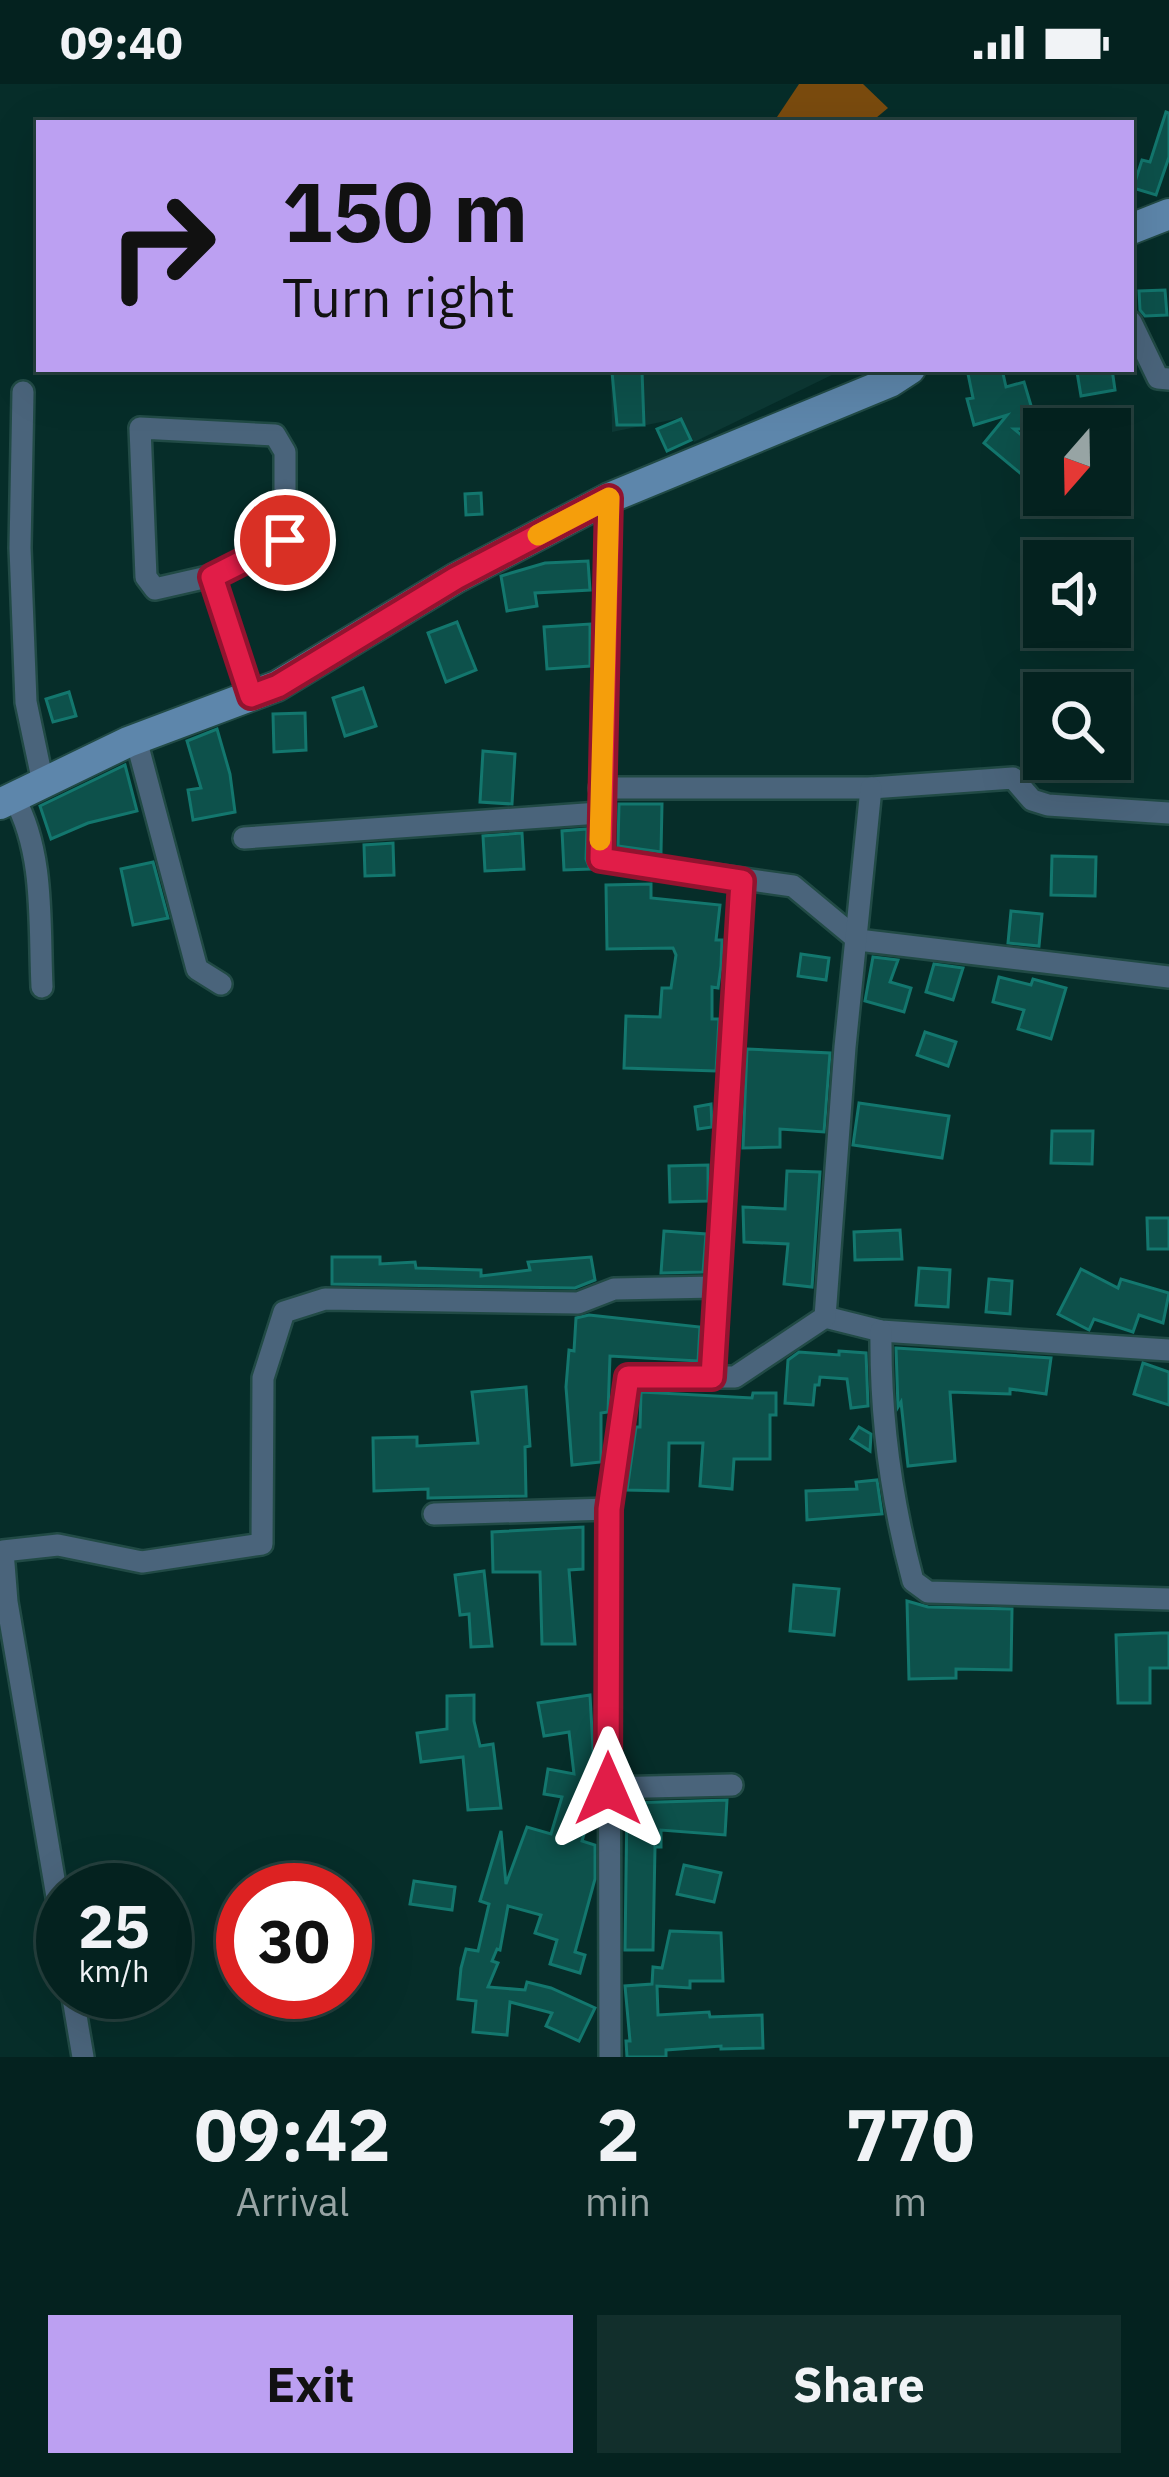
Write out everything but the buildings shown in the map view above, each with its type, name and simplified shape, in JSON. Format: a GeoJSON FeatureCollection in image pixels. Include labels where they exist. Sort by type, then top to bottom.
{"type":"FeatureCollection","features":[{"type":"Feature","properties":{"kind":"street"},"geometry":{"type":"LineString","coordinates":[[1134,228],[1169,214]]}},
{"type":"Feature","properties":{"kind":"street"},"geometry":{"type":"LineString","coordinates":[[1134,328],[1158,378],[1169,379]]}},
{"type":"Feature","properties":{"kind":"street"},"geometry":{"type":"LineString","coordinates":[[42,987],[37,885],[28,824],[7,801],[136,739],[278,686],[456,578],[609,498],[905,372]]}},
{"type":"Feature","properties":{"kind":"street"},"geometry":{"type":"LineString","coordinates":[[23,392],[20,548],[26,702],[43,783]]}},
{"type":"Feature","properties":{"kind":"street"},"geometry":{"type":"LineString","coordinates":[[140,428],[275,435],[284,452],[285,540],[212,577],[155,589],[146,577],[140,428]]}},
{"type":"Feature","properties":{"kind":"street"},"geometry":{"type":"LineString","coordinates":[[609,498],[601,859],[793,886],[858,940],[1169,977]]}},
{"type":"Feature","properties":{"kind":"street"},"geometry":{"type":"LineString","coordinates":[[212,577],[251,696]]}},
{"type":"Feature","properties":{"kind":"street"},"geometry":{"type":"LineString","coordinates":[[136,739],[197,969],[220,984]]}},
{"type":"Feature","properties":{"kind":"street"},"geometry":{"type":"LineString","coordinates":[[600,788],[871,788],[1013,778],[1032,800],[1048,805],[1169,812]]}},
{"type":"Feature","properties":{"kind":"street"},"geometry":{"type":"LineString","coordinates":[[825,1318],[871,788]]}},
{"type":"Feature","properties":{"kind":"street"},"geometry":{"type":"LineString","coordinates":[[244,838],[599,813]]}},
{"type":"Feature","properties":{"kind":"street"},"geometry":{"type":"LineString","coordinates":[[712,1377],[742,881]]}},
{"type":"Feature","properties":{"kind":"street"},"geometry":{"type":"LineString","coordinates":[[51,1863],[7,1602],[3,1551],[58,1545],[142,1562],[262,1544],[263,1378],[284,1312],[325,1299],[578,1303],[614,1289],[716,1287]]}},
{"type":"Feature","properties":{"kind":"street"},"geometry":{"type":"LineString","coordinates":[[610,2057],[609,1509],[628,1377],[735,1377],[825,1318],[880,1331],[1169,1350]]}},
{"type":"Feature","properties":{"kind":"street"},"geometry":{"type":"LineString","coordinates":[[880,1331],[880,1408],[902,1533],[913,1581],[919,1588],[928,1592],[1169,1599]]}},
{"type":"Feature","properties":{"kind":"street"},"geometry":{"type":"LineString","coordinates":[[434,1514],[609,1509]]}},
{"type":"Feature","properties":{"kind":"street"},"geometry":{"type":"LineString","coordinates":[[608,1789],[732,1785]]}},
{"type":"Feature","properties":{"kind":"street"},"geometry":{"type":"LineString","coordinates":[[77,2019],[83,2057]]}},
{"type":"Feature","properties":{"kind":"shaded area"},"geometry":{"type":"Polygon","coordinates":[[[799,84],[863,84],[888,108],[874,120],[775,120],[799,84]]]}},
{"type":"Feature","properties":{"kind":"shaded area"},"geometry":{"type":"Polygon","coordinates":[[[611,372],[838,372],[694,442],[681,418],[612,432],[611,372]]]}},
{"type":"Feature","properties":{"kind":"slow traffic"},"geometry":{"type":"LineString","coordinates":[[538,535],[609,498],[600,840]]}},
{"type":"Feature","properties":{"kind":"route"},"geometry":{"type":"LineString","coordinates":[[285,540],[212,577],[251,696],[278,686],[456,578],[609,498],[601,859],[742,881],[712,1377],[628,1377],[609,1509],[608,1789]]}}]}
